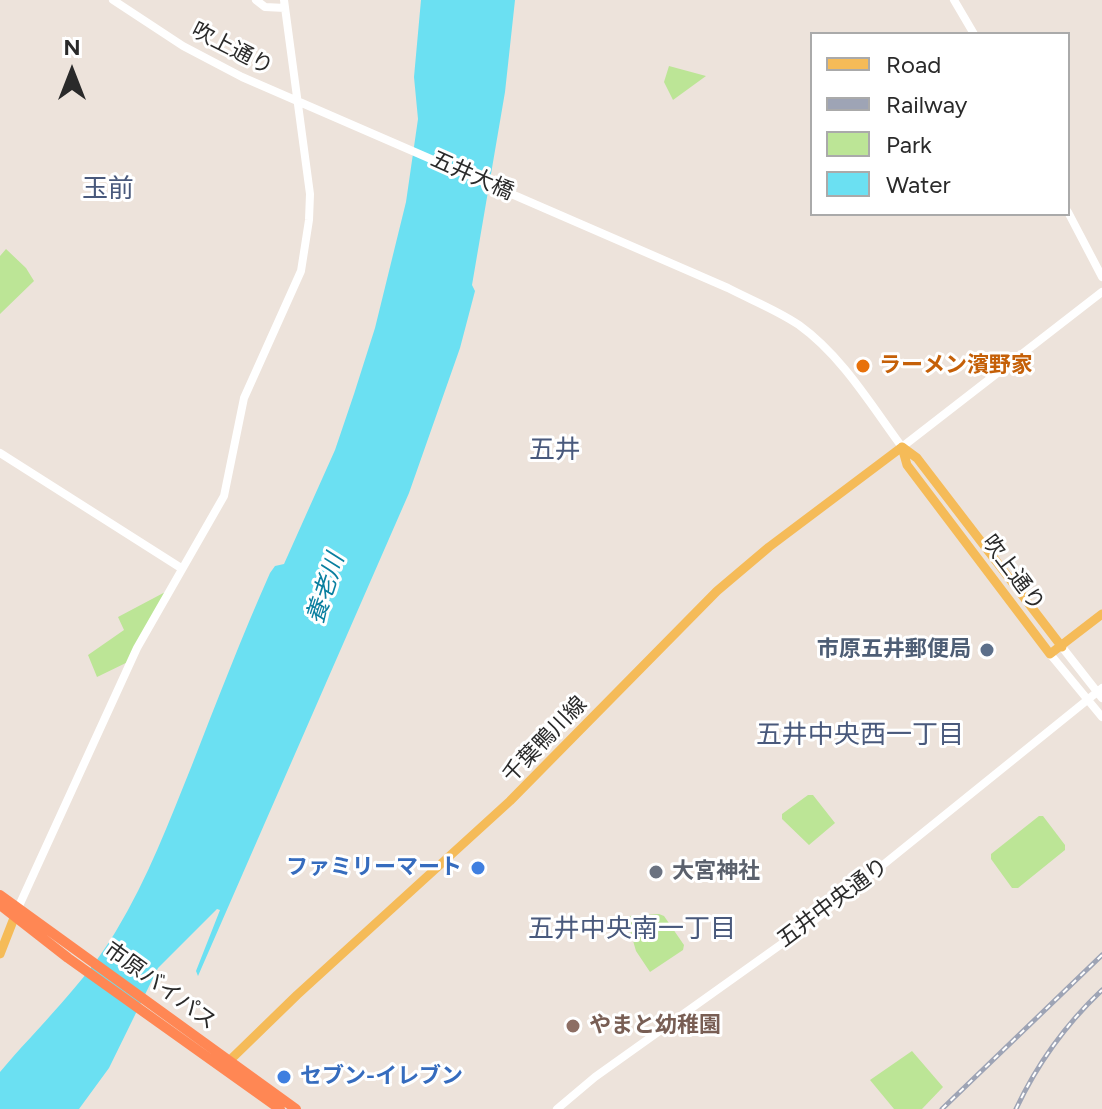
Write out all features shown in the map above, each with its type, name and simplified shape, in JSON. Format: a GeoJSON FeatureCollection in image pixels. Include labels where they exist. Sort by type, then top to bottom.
{"type":"FeatureCollection","features":[{"type":"Feature","properties":{"kind":"highway","name":"市原バイパス"},"geometry":{"type":"LineString","coordinates":[[0,895],[68,958],[296,1109]]}},
{"type":"Feature","properties":{"kind":"highway","name":"市原バイパス"},"geometry":{"type":"LineString","coordinates":[[0,905],[70,946],[191,1040]]}},
{"type":"Feature","properties":{"kind":"highway","name":"市原バイパス"},"geometry":{"type":"LineString","coordinates":[[226,1064],[280,1109]]}},
{"type":"Feature","properties":{"kind":"main road","name":"吹上通り"},"geometry":{"type":"LineString","coordinates":[[902,447],[917,458],[1062,647]]}},
{"type":"Feature","properties":{"kind":"main road","name":"吹上通り"},"geometry":{"type":"LineString","coordinates":[[902,447],[907,465],[1050,654]]}},
{"type":"Feature","properties":{"kind":"main road","name":"千葉鴨川線"},"geometry":{"type":"LineString","coordinates":[[226,1064],[510,801],[717,591],[769,547],[902,447]]}},
{"type":"Feature","properties":{"kind":"main road"},"geometry":{"type":"LineString","coordinates":[[1050,654],[1102,614]]}},
{"type":"Feature","properties":{"kind":"main road"},"geometry":{"type":"LineString","coordinates":[[0,954],[16,913]]}},
{"type":"Feature","properties":{"kind":"street","name":"吹上通り"},"geometry":{"type":"LineString","coordinates":[[113,0],[213,63],[298,100]]}},
{"type":"Feature","properties":{"kind":"street"},"geometry":{"type":"LineString","coordinates":[[16,913],[137,648],[224,496],[244,398],[301,271],[310,194],[284,4],[265,7],[256,0]]}},
{"type":"Feature","properties":{"kind":"street"},"geometry":{"type":"LineString","coordinates":[[954,0],[973,32]]}},
{"type":"Feature","properties":{"kind":"street","name":"五井大橋"},"geometry":{"type":"LineString","coordinates":[[298,100],[646,253]]}},
{"type":"Feature","properties":{"kind":"street"},"geometry":{"type":"LineString","coordinates":[[1070,216],[1102,277]]}},
{"type":"Feature","properties":{"kind":"street","name":"吹上通り"},"geometry":{"type":"LineString","coordinates":[[646,253],[751,299],[811,335],[846,371],[902,447]]}},
{"type":"Feature","properties":{"kind":"street"},"geometry":{"type":"LineString","coordinates":[[902,447],[1102,292]]}},
{"type":"Feature","properties":{"kind":"street"},"geometry":{"type":"LineString","coordinates":[[0,453],[181,568]]}},
{"type":"Feature","properties":{"kind":"street","name":"吹上通り"},"geometry":{"type":"LineString","coordinates":[[1062,647],[1101,693]]}},
{"type":"Feature","properties":{"kind":"street","name":"吹上通り"},"geometry":{"type":"LineString","coordinates":[[1050,654],[1102,717]]}},
{"type":"Feature","properties":{"kind":"street","name":"五井中央通り"},"geometry":{"type":"LineString","coordinates":[[557,1109],[595,1077],[811,923],[1089,699],[1101,693]]}},
{"type":"Feature","properties":{"kind":"green space"},"geometry":{"type":"Polygon","coordinates":[[[669,66],[706,76],[673,100],[664,82],[669,66]]]}},
{"type":"Feature","properties":{"kind":"green space"},"geometry":{"type":"Polygon","coordinates":[[[6,249],[26,268],[34,281],[0,314],[0,256],[6,249]]]}},
{"type":"Feature","properties":{"kind":"green space"},"geometry":{"type":"Polygon","coordinates":[[[169,590],[132,660],[97,677],[88,655],[124,630],[118,617],[169,590]]]}},
{"type":"Feature","properties":{"kind":"green space"},"geometry":{"type":"Polygon","coordinates":[[[808,795],[813,795],[835,823],[809,845],[782,819],[782,814],[808,795]]]}},
{"type":"Feature","properties":{"kind":"green space"},"geometry":{"type":"Polygon","coordinates":[[[1043,816],[1065,845],[1065,850],[1018,888],[1012,888],[991,859],[991,854],[1043,816]]]}},
{"type":"Feature","properties":{"kind":"green space"},"geometry":{"type":"Polygon","coordinates":[[[630,916],[664,916],[684,945],[683,950],[650,972],[636,951],[627,920],[630,916]]]}},
{"type":"Feature","properties":{"kind":"green space"},"geometry":{"type":"Polygon","coordinates":[[[912,1051],[943,1087],[922,1109],[894,1109],[870,1080],[912,1051]]]}},
{"type":"Feature","properties":{"kind":"water","name":"養老川"},"geometry":{"type":"Polygon","coordinates":[[[421,0],[515,0],[505,92],[472,285],[475,291],[460,348],[409,493],[198,976],[196,971],[220,910],[217,909],[158,968],[109,1068],[79,1109],[0,1109],[0,1072],[104,950],[138,891],[270,573],[275,566],[284,564],[335,450],[375,328],[406,202],[418,119],[414,77],[421,0]]]}},
{"type":"Feature","properties":{"kind":"railway"},"geometry":{"type":"LineString","coordinates":[[942,1109],[1102,955]]}},
{"type":"Feature","properties":{"kind":"railway"},"geometry":{"type":"LineString","coordinates":[[1016,1109],[1053,1045],[1102,990]]}},
{"type":"Feature","properties":{"kind":"place","name":"ラーメン濱野家"},"geometry":{"type":"Point","coordinates":[863,366]}},
{"type":"Feature","properties":{"kind":"place","name":"市原五井郵便局"},"geometry":{"type":"Point","coordinates":[987,650]}},
{"type":"Feature","properties":{"kind":"place","name":"ファミリーマート"},"geometry":{"type":"Point","coordinates":[478,868]}},
{"type":"Feature","properties":{"kind":"place","name":"大宮神社"},"geometry":{"type":"Point","coordinates":[656,872]}},
{"type":"Feature","properties":{"kind":"place","name":"やまと幼稚園"},"geometry":{"type":"Point","coordinates":[573,1026]}},
{"type":"Feature","properties":{"kind":"place","name":"セブン-イレブン"},"geometry":{"type":"Point","coordinates":[284,1077]}},
{"type":"Feature","properties":{"kind":"district","name":"玉前"},"geometry":{"type":"Point","coordinates":[108,189]}},
{"type":"Feature","properties":{"kind":"district","name":"五井"},"geometry":{"type":"Point","coordinates":[555,450]}},
{"type":"Feature","properties":{"kind":"district","name":"五井中央西一丁目"},"geometry":{"type":"Point","coordinates":[860,735]}},
{"type":"Feature","properties":{"kind":"district","name":"五井中央南一丁目"},"geometry":{"type":"Point","coordinates":[632,929]}}]}
